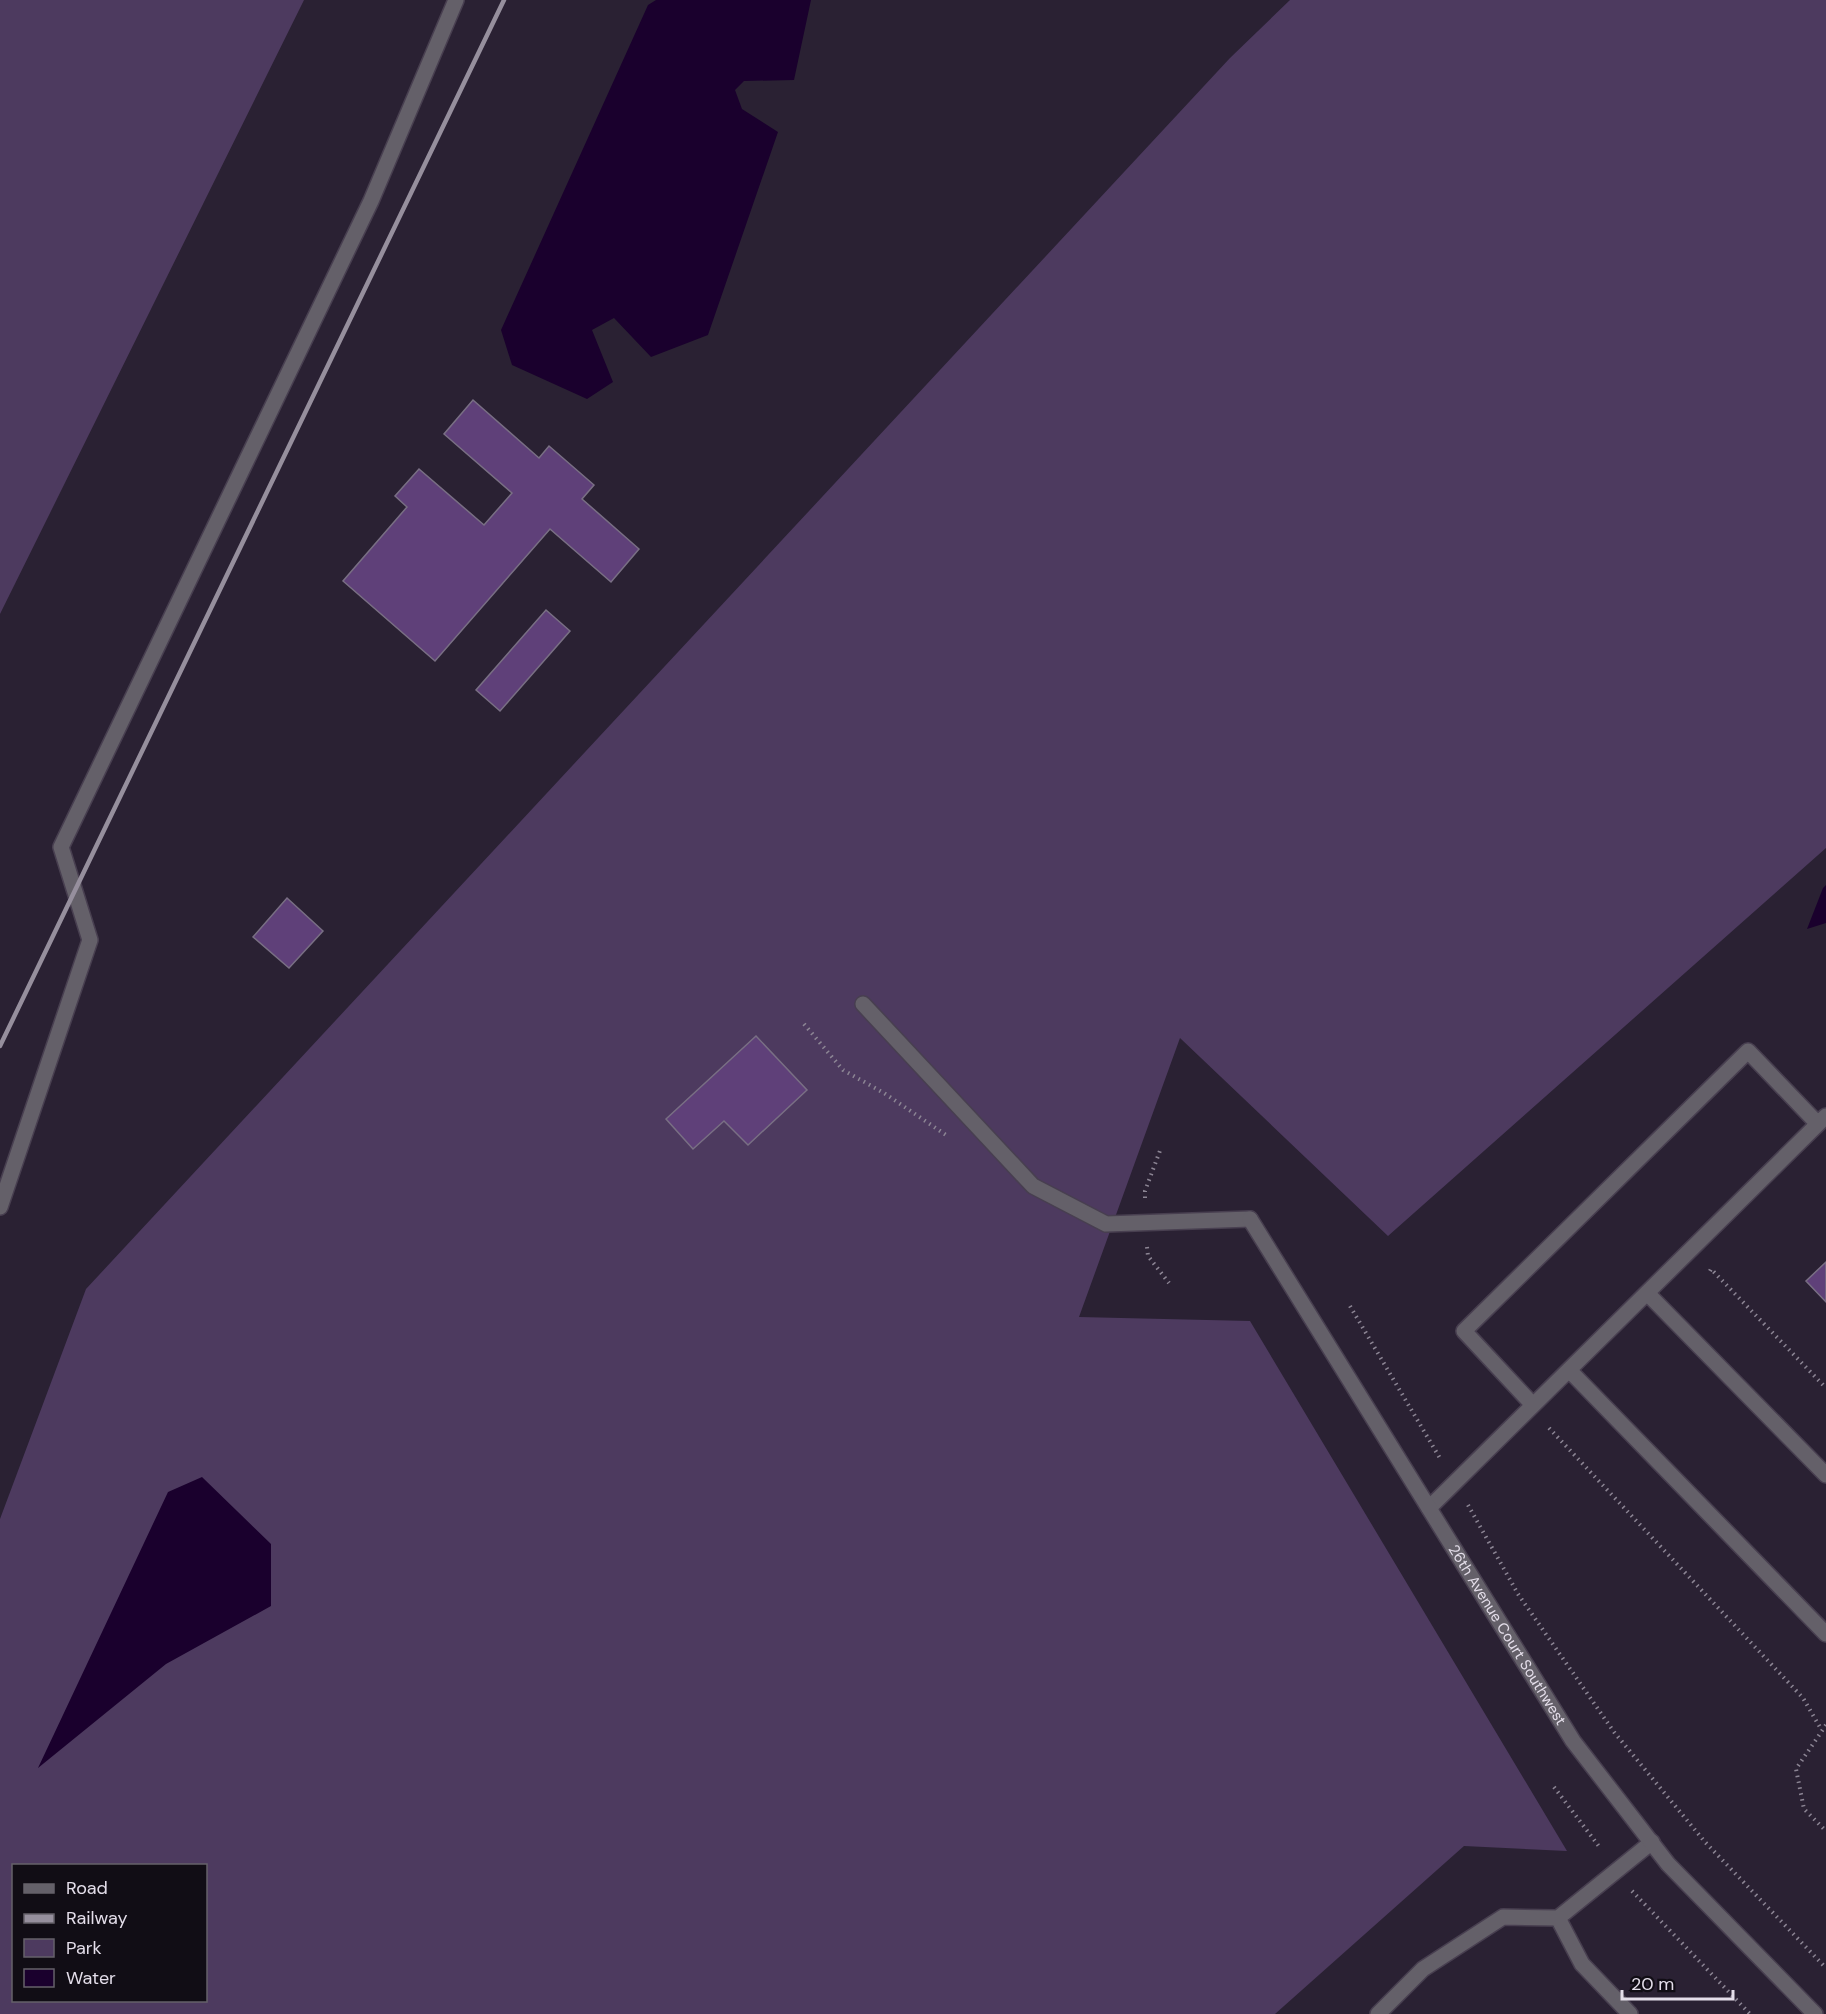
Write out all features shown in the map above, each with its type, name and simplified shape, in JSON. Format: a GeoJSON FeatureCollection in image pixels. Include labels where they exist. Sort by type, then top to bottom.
{"type":"FeatureCollection","features":[{"type":"Feature","properties":{"kind":"street"},"geometry":{"type":"LineString","coordinates":[[0,1208],[90,940],[61,846],[371,201],[456,0]]}},
{"type":"Feature","properties":{"kind":"street","name":"26th Avenue Court Southwest"},"geometry":{"type":"LineString","coordinates":[[863,1004],[1033,1186],[1106,1224],[1250,1219],[1573,1741],[1668,1864],[1815,2014]]}},
{"type":"Feature","properties":{"kind":"street"},"geometry":{"type":"LineString","coordinates":[[1429,1508],[1822,1120],[1748,1051],[1464,1331],[1533,1405]]}},
{"type":"Feature","properties":{"kind":"street"},"geometry":{"type":"LineString","coordinates":[[1647,1293],[1826,1475]]}},
{"type":"Feature","properties":{"kind":"street"},"geometry":{"type":"LineString","coordinates":[[1569,1370],[1826,1634]]}},
{"type":"Feature","properties":{"kind":"street"},"geometry":{"type":"LineString","coordinates":[[1378,2014],[1423,1969],[1503,1917],[1558,1918],[1652,1842]]}},
{"type":"Feature","properties":{"kind":"street"},"geometry":{"type":"LineString","coordinates":[[1558,1918],[1582,1964],[1630,2014]]}},
{"type":"Feature","properties":{"kind":"path"},"geometry":{"type":"LineString","coordinates":[[1704,1277],[1712,1269],[1826,1388]]}},
{"type":"Feature","properties":{"kind":"path"},"geometry":{"type":"LineString","coordinates":[[1350,1306],[1455,1482],[1518,1594],[1614,1732],[1705,1842],[1826,1968]]}},
{"type":"Feature","properties":{"kind":"path"},"geometry":{"type":"LineString","coordinates":[[1541,1436],[1557,1420]]}},
{"type":"Feature","properties":{"kind":"path"},"geometry":{"type":"LineString","coordinates":[[1549,1428],[1803,1698],[1821,1729]]}},
{"type":"Feature","properties":{"kind":"path"},"geometry":{"type":"LineString","coordinates":[[1468,1505],[1476,1498]]}},
{"type":"Feature","properties":{"kind":"path"},"geometry":{"type":"LineString","coordinates":[[1826,1725],[1821,1729],[1796,1769],[1804,1809],[1826,1831]]}},
{"type":"Feature","properties":{"kind":"path"},"geometry":{"type":"LineString","coordinates":[[1554,1787],[1633,1892],[1750,2014]]}},
{"type":"Feature","properties":{"kind":"green space"},"geometry":{"type":"Polygon","coordinates":[[[0,0],[304,0],[0,614],[0,0]]]}},
{"type":"Feature","properties":{"kind":"green space"},"geometry":{"type":"Polygon","coordinates":[[[1290,0],[1826,0],[1826,848],[1388,1236],[1180,1038],[1079,1317],[1250,1321],[1567,1851],[1464,1846],[1275,2014],[0,2014],[0,1519],[86,1289],[1230,58],[1290,0]]]}},
{"type":"Feature","properties":{"kind":"water"},"geometry":{"type":"Polygon","coordinates":[[[656,0],[811,0],[794,80],[744,81],[735,90],[742,109],[778,132],[708,335],[651,357],[614,318],[592,330],[613,382],[587,399],[512,365],[501,330],[648,5],[656,0]]]}},
{"type":"Feature","properties":{"kind":"water"},"geometry":{"type":"Polygon","coordinates":[[[1826,885],[1826,923],[1807,929],[1823,888],[1826,885]]]}},
{"type":"Feature","properties":{"kind":"water"},"geometry":{"type":"Polygon","coordinates":[[[202,1477],[271,1544],[271,1606],[166,1664],[38,1768],[168,1492],[202,1477]]]}},
{"type":"Feature","properties":{"kind":"building"},"geometry":{"type":"Polygon","coordinates":[[[473,400],[539,458],[549,446],[594,485],[582,499],[639,549],[611,582],[550,529],[435,661],[343,581],[407,507],[395,496],[419,469],[484,525],[512,493],[444,434],[473,400]]]}},
{"type":"Feature","properties":{"kind":"building"},"geometry":{"type":"Polygon","coordinates":[[[546,610],[570,631],[500,711],[476,690],[546,610]]]}},
{"type":"Feature","properties":{"kind":"building"},"geometry":{"type":"Polygon","coordinates":[[[287,898],[323,931],[289,968],[253,937],[287,898]]]}},
{"type":"Feature","properties":{"kind":"building"},"geometry":{"type":"Polygon","coordinates":[[[756,1036],[807,1090],[748,1145],[724,1121],[693,1149],[666,1119],[756,1036]]]}},
{"type":"Feature","properties":{"kind":"building"},"geometry":{"type":"Polygon","coordinates":[[[1826,1262],[1826,1302],[1806,1281],[1826,1262]]]}},
{"type":"Feature","properties":{"kind":"railway"},"geometry":{"type":"LineString","coordinates":[[0,1046],[504,0]]}}]}
